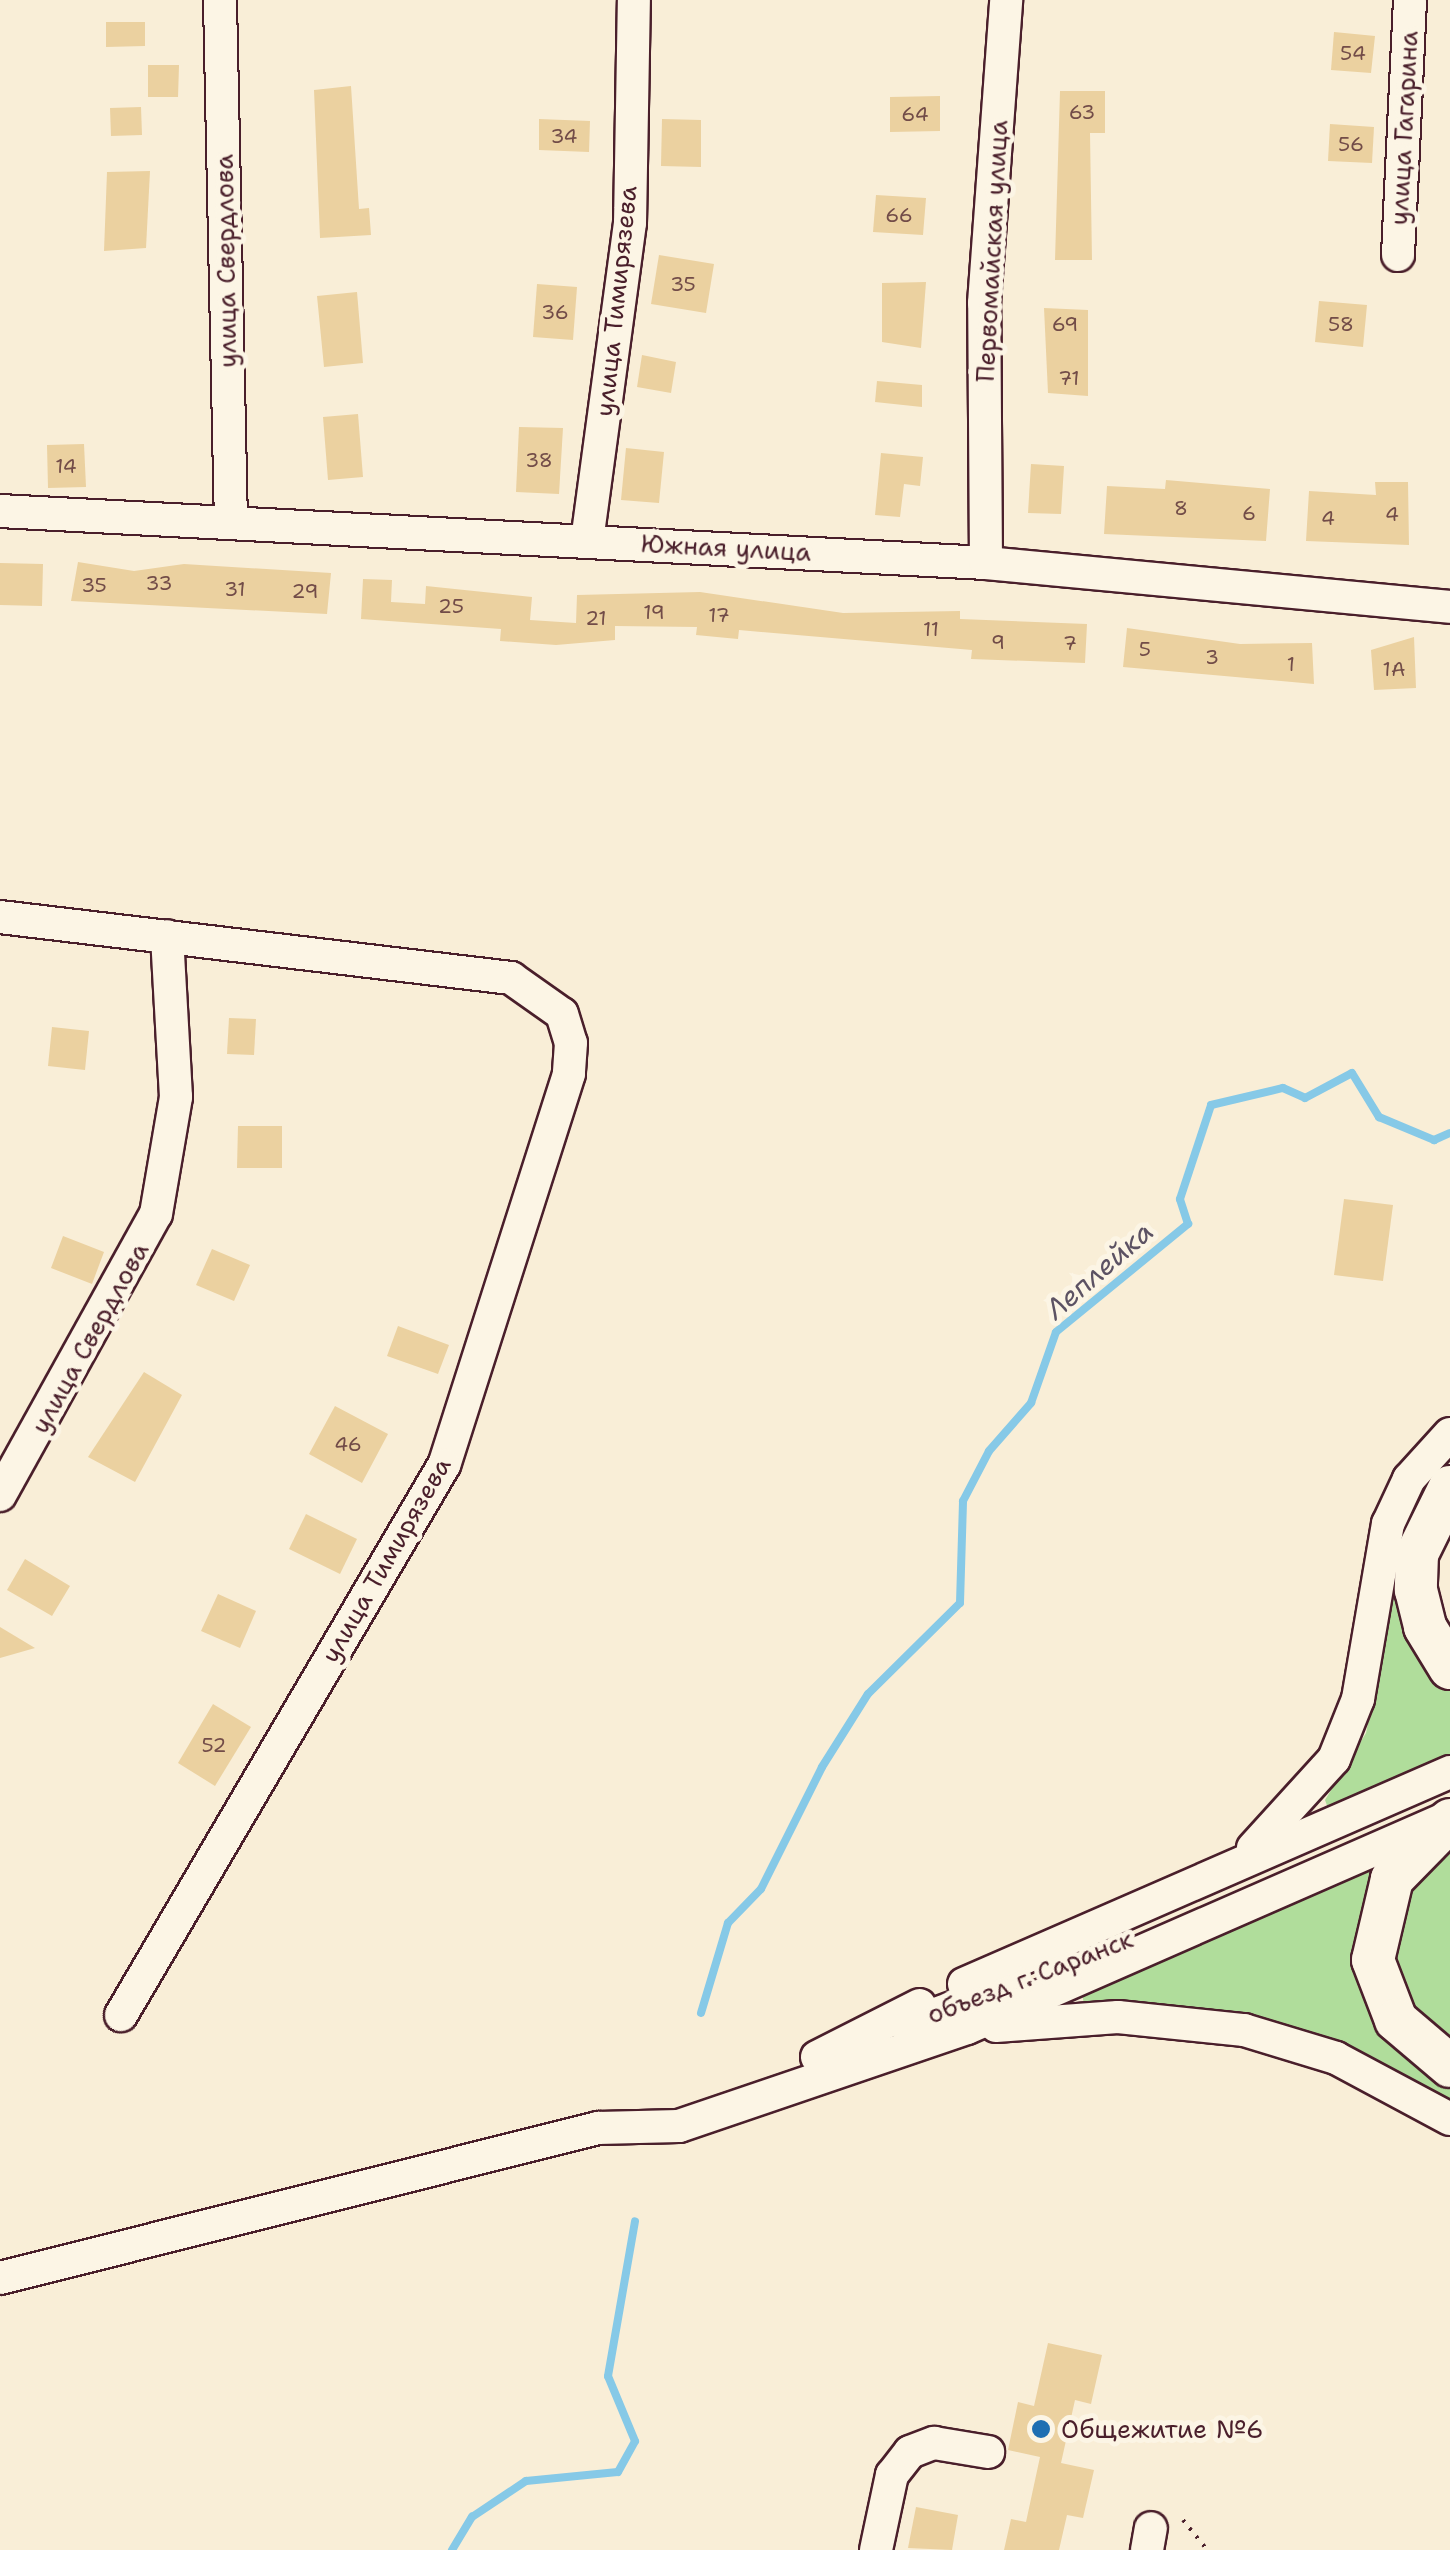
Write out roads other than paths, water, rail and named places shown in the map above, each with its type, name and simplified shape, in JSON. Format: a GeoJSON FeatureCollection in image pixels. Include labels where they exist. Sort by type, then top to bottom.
{"type":"FeatureCollection","features":[{"type":"Feature","properties":{"kind":"main road"},"geometry":{"type":"LineString","coordinates":[[1450,1487],[1416,1554],[1416,1590],[1424,1628],[1450,1668]]}},
{"type":"Feature","properties":{"kind":"main road"},"geometry":{"type":"LineString","coordinates":[[1450,1818],[1392,1879],[1373,1960],[1396,2020],[1450,2066]]}},
{"type":"Feature","properties":{"kind":"street","name":"улица Свердлова"},"geometry":{"type":"LineString","coordinates":[[220,0],[231,523]]}},
{"type":"Feature","properties":{"kind":"street","name":"улица Тимирязева"},"geometry":{"type":"LineString","coordinates":[[586,541],[630,222],[634,0]]}},
{"type":"Feature","properties":{"kind":"street","name":"Первомайская улица"},"geometry":{"type":"LineString","coordinates":[[986,562],[984,303],[1006,0]]}},
{"type":"Feature","properties":{"kind":"street","name":"улица Гагарина"},"geometry":{"type":"LineString","coordinates":[[1398,255],[1410,0]]}},
{"type":"Feature","properties":{"kind":"street","name":"Южная улица"},"geometry":{"type":"LineString","coordinates":[[0,511],[986,562],[1450,607]]}},
{"type":"Feature","properties":{"kind":"street"},"geometry":{"type":"LineString","coordinates":[[0,917],[167,936]]}},
{"type":"Feature","properties":{"kind":"street","name":"улица Свердлова"},"geometry":{"type":"LineString","coordinates":[[0,1494],[156,1214],[176,1097],[167,936]]}},
{"type":"Feature","properties":{"kind":"street","name":"улица Тимирязева"},"geometry":{"type":"LineString","coordinates":[[121,2015],[444,1465],[569,1074],[562,1014],[511,978],[167,936]]}},
{"type":"Feature","properties":{"kind":"street"},"geometry":{"type":"LineString","coordinates":[[1222,1873],[1280,1827],[1334,1759],[1358,1699],[1388,1524],[1409,1479],[1450,1434]]}},
{"type":"Feature","properties":{"kind":"street"},"geometry":{"type":"LineString","coordinates":[[817,2057],[1450,1772]]}},
{"type":"Feature","properties":{"kind":"street","name":"объезд г. Саранск"},"geometry":{"type":"LineString","coordinates":[[598,2128],[817,2057],[1158,1926],[1450,1795]]}},
{"type":"Feature","properties":{"kind":"street"},"geometry":{"type":"LineString","coordinates":[[0,2278],[598,2128],[679,2126],[966,2028],[1450,1818]]}},
{"type":"Feature","properties":{"kind":"street"},"geometry":{"type":"LineString","coordinates":[[966,2028],[1118,2017],[1244,2030],[1336,2058],[1450,2119]]}},
{"type":"Feature","properties":{"kind":"street"},"geometry":{"type":"LineString","coordinates":[[876,2550],[892,2476],[910,2452],[934,2443],[988,2452]]}},
{"type":"Feature","properties":{"kind":"waterway","name":"Леплейка"},"geometry":{"type":"LineString","coordinates":[[701,2013],[728,1923],[761,1889],[822,1767],[868,1694],[960,1603],[963,1501],[989,1451],[1031,1403],[1056,1332],[1188,1224],[1180,1199],[1211,1105],[1283,1088],[1305,1098],[1352,1073],[1379,1117],[1434,1140],[1450,1133]]}},
{"type":"Feature","properties":{"kind":"waterway","name":"Леплейка"},"geometry":{"type":"LineString","coordinates":[[452,2550],[472,2517],[526,2481],[618,2472],[635,2441],[608,2376],[635,2221]]}},
{"type":"Feature","properties":{"kind":"place","name":"Общежитие №6"},"geometry":{"type":"Point","coordinates":[1041,2429]}}]}
